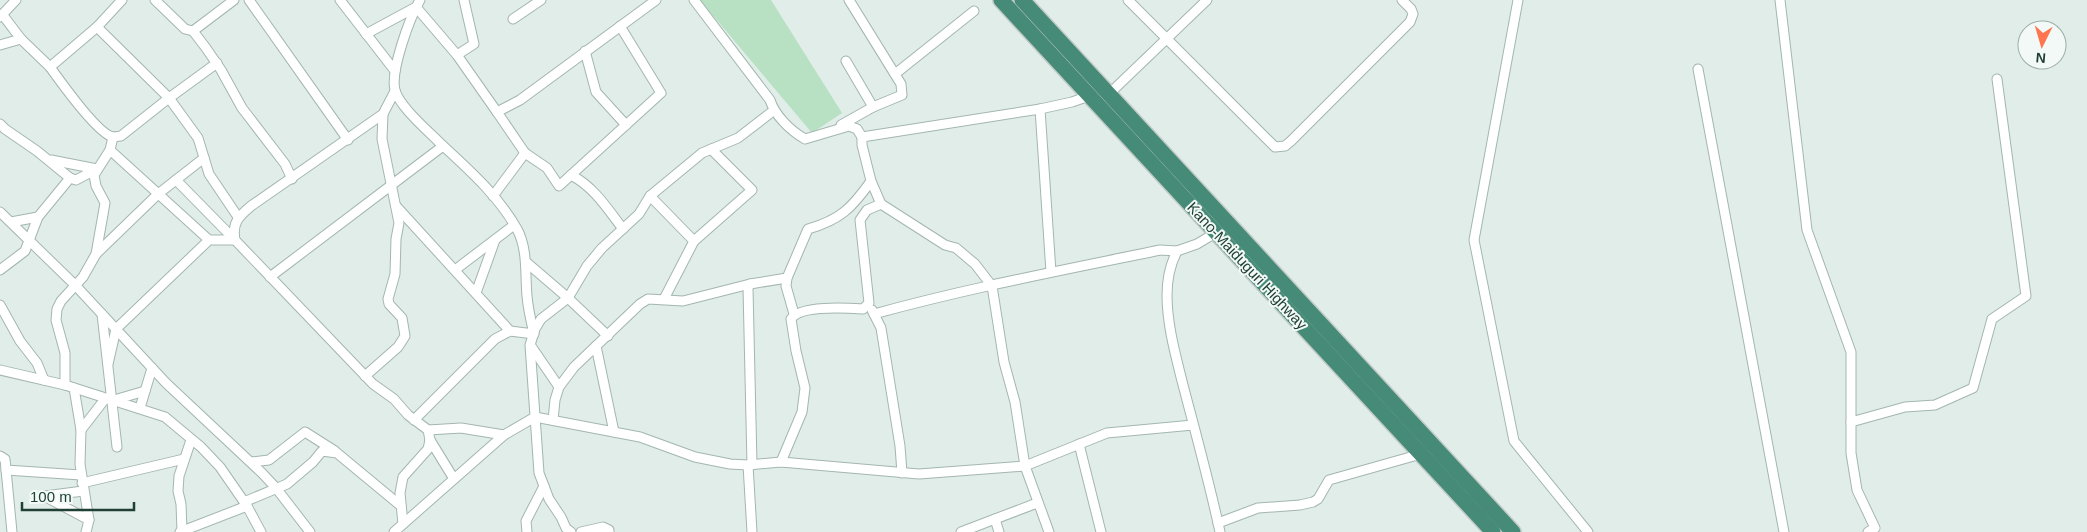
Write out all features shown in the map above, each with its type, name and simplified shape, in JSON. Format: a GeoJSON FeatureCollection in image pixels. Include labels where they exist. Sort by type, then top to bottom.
{"type":"FeatureCollection","features":[{"type":"Feature","properties":{"kind":"highway","name":"Kano-Maiduguri Highway"},"geometry":{"type":"LineString","coordinates":[[1001,0],[1493,532]]}},
{"type":"Feature","properties":{"kind":"highway","name":"Kano-Maiduguri Highway"},"geometry":{"type":"LineString","coordinates":[[1022,0],[1513,532]]}},
{"type":"Feature","properties":{"kind":"street"},"geometry":{"type":"LineString","coordinates":[[16,0],[1,15],[21,39],[50,67],[93,121],[106,133],[114,137],[121,136],[217,63]]}},
{"type":"Feature","properties":{"kind":"street"},"geometry":{"type":"LineString","coordinates":[[50,67],[98,27],[122,0]]}},
{"type":"Feature","properties":{"kind":"street"},"geometry":{"type":"LineString","coordinates":[[155,0],[185,29],[193,31],[217,63],[242,108],[285,164],[292,178]]}},
{"type":"Feature","properties":{"kind":"street"},"geometry":{"type":"LineString","coordinates":[[193,31],[234,0]]}},
{"type":"Feature","properties":{"kind":"street"},"geometry":{"type":"LineString","coordinates":[[249,0],[348,140]]}},
{"type":"Feature","properties":{"kind":"street"},"geometry":{"type":"LineString","coordinates":[[340,0],[396,72]]}},
{"type":"Feature","properties":{"kind":"street"},"geometry":{"type":"LineString","coordinates":[[457,55],[474,44],[464,0]]}},
{"type":"Feature","properties":{"kind":"street"},"geometry":{"type":"LineString","coordinates":[[513,19],[540,0]]}},
{"type":"Feature","properties":{"kind":"street"},"geometry":{"type":"LineString","coordinates":[[497,112],[520,100],[584,51],[656,0]]}},
{"type":"Feature","properties":{"kind":"street"},"geometry":{"type":"LineString","coordinates":[[694,0],[770,100],[774,111],[799,136],[805,139],[849,126],[857,129],[862,137],[862,145],[871,181],[881,204],[945,245],[956,248],[975,264],[992,286],[1004,362],[1015,402],[1025,466],[1049,532]]}},
{"type":"Feature","properties":{"kind":"street"},"geometry":{"type":"LineString","coordinates":[[834,129],[873,107],[902,95],[901,84],[850,0]]}},
{"type":"Feature","properties":{"kind":"street"},"geometry":{"type":"LineString","coordinates":[[1128,0],[1275,146],[1280,147],[1291,141],[1410,22],[1413,14],[1411,9],[1402,0]]}},
{"type":"Feature","properties":{"kind":"street"},"geometry":{"type":"LineString","coordinates":[[1109,94],[1207,0]]}},
{"type":"Feature","properties":{"kind":"street"},"geometry":{"type":"LineString","coordinates":[[1518,0],[1474,240],[1514,441],[1588,532]]}},
{"type":"Feature","properties":{"kind":"street"},"geometry":{"type":"LineString","coordinates":[[1780,0],[1807,230],[1851,352],[1851,453],[1857,490],[1875,528],[1868,532]]}},
{"type":"Feature","properties":{"kind":"street"},"geometry":{"type":"LineString","coordinates":[[366,34],[418,3]]}},
{"type":"Feature","properties":{"kind":"street"},"geometry":{"type":"LineString","coordinates":[[418,3],[457,55],[524,153],[547,168],[559,186],[662,93],[620,26]]}},
{"type":"Feature","properties":{"kind":"street"},"geometry":{"type":"LineString","coordinates":[[365,376],[398,347],[405,336],[402,318],[389,304],[388,298],[395,274],[397,257],[396,239],[399,223],[382,140],[383,114],[395,91],[396,72],[407,27],[418,3]]}},
{"type":"Feature","properties":{"kind":"street"},"geometry":{"type":"LineString","coordinates":[[895,74],[974,11]]}},
{"type":"Feature","properties":{"kind":"street"},"geometry":{"type":"LineString","coordinates":[[98,27],[169,98],[198,138],[209,174],[238,217]]}},
{"type":"Feature","properties":{"kind":"street"},"geometry":{"type":"LineString","coordinates":[[0,45],[21,39]]}},
{"type":"Feature","properties":{"kind":"street"},"geometry":{"type":"LineString","coordinates":[[584,51],[596,92],[626,125]]}},
{"type":"Feature","properties":{"kind":"street"},"geometry":{"type":"LineString","coordinates":[[846,61],[873,107]]}},
{"type":"Feature","properties":{"kind":"street"},"geometry":{"type":"LineString","coordinates":[[1698,69],[1784,532]]}},
{"type":"Feature","properties":{"kind":"street"},"geometry":{"type":"LineString","coordinates":[[1851,422],[1906,407],[1935,405],[1973,388],[1992,319],[2026,296],[1996,79]]}},
{"type":"Feature","properties":{"kind":"street"},"geometry":{"type":"LineString","coordinates":[[395,91],[412,115],[493,196],[518,231],[526,262],[527,296],[534,334]]}},
{"type":"Feature","properties":{"kind":"street"},"geometry":{"type":"LineString","coordinates":[[862,137],[1040,109],[1089,96]]}},
{"type":"Feature","properties":{"kind":"street"},"geometry":{"type":"LineString","coordinates":[[1040,109],[1051,272]]}},
{"type":"Feature","properties":{"kind":"street"},"geometry":{"type":"LineString","coordinates":[[571,532],[566,528],[539,473],[534,371],[530,345],[534,334],[542,319],[568,298],[587,266],[602,248],[639,214],[650,196],[702,153],[738,138],[774,111]]}},
{"type":"Feature","properties":{"kind":"street"},"geometry":{"type":"LineString","coordinates":[[235,240],[233,230],[238,217],[383,114]]}},
{"type":"Feature","properties":{"kind":"street"},"geometry":{"type":"LineString","coordinates":[[0,124],[70,178],[76,180],[97,169]]}},
{"type":"Feature","properties":{"kind":"street"},"geometry":{"type":"LineString","coordinates":[[96,254],[105,203],[94,179],[97,169],[110,150],[114,137]]}},
{"type":"Feature","properties":{"kind":"street"},"geometry":{"type":"LineString","coordinates":[[270,277],[444,146]]}},
{"type":"Feature","properties":{"kind":"street"},"geometry":{"type":"LineString","coordinates":[[664,299],[694,242],[752,190],[711,149]]}},
{"type":"Feature","properties":{"kind":"street"},"geometry":{"type":"LineString","coordinates":[[110,150],[209,240],[235,240]]}},
{"type":"Feature","properties":{"kind":"street"},"geometry":{"type":"LineString","coordinates":[[493,196],[524,153]]}},
{"type":"Feature","properties":{"kind":"street"},"geometry":{"type":"LineString","coordinates":[[86,532],[89,520],[80,464],[81,430],[69,387],[65,353],[56,320],[57,309],[61,301],[83,277],[96,254],[158,194],[204,158]]}},
{"type":"Feature","properties":{"kind":"street"},"geometry":{"type":"LineString","coordinates":[[48,160],[97,169]]}},
{"type":"Feature","properties":{"kind":"street"},"geometry":{"type":"LineString","coordinates":[[571,175],[594,191],[623,229]]}},
{"type":"Feature","properties":{"kind":"street"},"geometry":{"type":"LineString","coordinates":[[0,270],[25,251],[38,217],[70,178]]}},
{"type":"Feature","properties":{"kind":"street"},"geometry":{"type":"LineString","coordinates":[[176,180],[365,376],[394,399],[414,420],[428,430],[461,428],[504,435]]}},
{"type":"Feature","properties":{"kind":"street"},"geometry":{"type":"LineString","coordinates":[[781,462],[802,412],[805,388],[796,352],[792,319],[794,314],[786,286],[787,278],[808,229],[828,223],[836,218],[858,199],[871,181]]}},
{"type":"Feature","properties":{"kind":"street"},"geometry":{"type":"LineString","coordinates":[[650,196],[694,242]]}},
{"type":"Feature","properties":{"kind":"street"},"geometry":{"type":"LineString","coordinates":[[881,204],[867,210],[860,220],[869,303],[881,328],[900,446],[902,473]]}},
{"type":"Feature","properties":{"kind":"street"},"geometry":{"type":"LineString","coordinates":[[395,206],[510,331]]}},
{"type":"Feature","properties":{"kind":"street"},"geometry":{"type":"LineString","coordinates":[[0,212],[75,285],[152,368],[251,462],[276,488],[310,532]]}},
{"type":"Feature","properties":{"kind":"street"},"geometry":{"type":"LineString","coordinates":[[10,222],[38,217]]}},
{"type":"Feature","properties":{"kind":"street"},"geometry":{"type":"LineString","coordinates":[[455,270],[514,225]]}},
{"type":"Feature","properties":{"kind":"street"},"geometry":{"type":"LineString","coordinates":[[874,314],[922,301],[1051,272],[1160,250],[1177,251],[1197,244],[1217,232]]}},
{"type":"Feature","properties":{"kind":"street"},"geometry":{"type":"LineString","coordinates":[[108,364],[116,330],[209,240]]}},
{"type":"Feature","properties":{"kind":"street"},"geometry":{"type":"LineString","coordinates":[[476,293],[495,240]]}},
{"type":"Feature","properties":{"kind":"street"},"geometry":{"type":"LineString","coordinates":[[1177,251],[1170,268],[1167,310],[1173,342],[1219,527],[1258,508],[1300,505],[1313,502],[1318,499],[1330,480],[1421,454]]}},
{"type":"Feature","properties":{"kind":"street"},"geometry":{"type":"LineString","coordinates":[[526,262],[608,336]]}},
{"type":"Feature","properties":{"kind":"street"},"geometry":{"type":"LineString","coordinates":[[553,420],[555,400],[559,387],[574,367],[640,304],[648,299],[683,301],[750,284],[787,278]]}},
{"type":"Feature","properties":{"kind":"street"},"geometry":{"type":"LineString","coordinates":[[750,284],[748,316],[752,532]]}},
{"type":"Feature","properties":{"kind":"street"},"geometry":{"type":"LineString","coordinates":[[794,314],[825,308],[863,309],[869,303]]}},
{"type":"Feature","properties":{"kind":"street"},"geometry":{"type":"LineString","coordinates":[[0,305],[20,341],[37,362],[44,380]]}},
{"type":"Feature","properties":{"kind":"street"},"geometry":{"type":"LineString","coordinates":[[102,314],[108,364],[109,400],[117,447]]}},
{"type":"Feature","properties":{"kind":"street"},"geometry":{"type":"LineString","coordinates":[[414,420],[495,339],[510,331],[534,334]]}},
{"type":"Feature","properties":{"kind":"street"},"geometry":{"type":"LineString","coordinates":[[530,345],[559,387]]}},
{"type":"Feature","properties":{"kind":"street"},"geometry":{"type":"LineString","coordinates":[[596,346],[614,432]]}},
{"type":"Feature","properties":{"kind":"street"},"geometry":{"type":"LineString","coordinates":[[140,408],[152,368]]}},
{"type":"Feature","properties":{"kind":"street"},"geometry":{"type":"LineString","coordinates":[[0,370],[69,387],[165,417],[201,447],[220,467],[246,504],[261,532]]}},
{"type":"Feature","properties":{"kind":"street"},"geometry":{"type":"LineString","coordinates":[[81,430],[109,400],[145,391]]}},
{"type":"Feature","properties":{"kind":"street"},"geometry":{"type":"LineString","coordinates":[[398,529],[504,435],[535,417],[640,437],[695,456],[730,464],[750,465],[781,462],[919,474],[1025,466],[1107,433],[1194,425]]}},
{"type":"Feature","properties":{"kind":"street"},"geometry":{"type":"LineString","coordinates":[[428,430],[430,440],[454,479]]}},
{"type":"Feature","properties":{"kind":"street"},"geometry":{"type":"LineString","coordinates":[[251,462],[269,460],[305,432],[337,452],[402,506]]}},
{"type":"Feature","properties":{"kind":"street"},"geometry":{"type":"LineString","coordinates":[[191,440],[179,476],[178,491],[181,504],[181,532],[246,504],[298,476],[322,452],[337,452]]}},
{"type":"Feature","properties":{"kind":"street"},"geometry":{"type":"LineString","coordinates":[[398,529],[402,506],[400,493],[403,477],[428,449],[430,440]]}},
{"type":"Feature","properties":{"kind":"street"},"geometry":{"type":"LineString","coordinates":[[1079,444],[1101,532]]}},
{"type":"Feature","properties":{"kind":"street"},"geometry":{"type":"LineString","coordinates":[[0,456],[5,459],[4,483],[12,532]]}},
{"type":"Feature","properties":{"kind":"street"},"geometry":{"type":"LineString","coordinates":[[89,520],[44,496],[82,483],[184,459]]}},
{"type":"Feature","properties":{"kind":"street"},"geometry":{"type":"LineString","coordinates":[[6,470],[82,483]]}},
{"type":"Feature","properties":{"kind":"street"},"geometry":{"type":"LineString","coordinates":[[527,532],[526,521],[544,486]]}},
{"type":"Feature","properties":{"kind":"street"},"geometry":{"type":"LineString","coordinates":[[963,532],[1037,502]]}},
{"type":"Feature","properties":{"kind":"street"},"geometry":{"type":"LineString","coordinates":[[994,519],[999,532]]}},
{"type":"Feature","properties":{"kind":"street"},"geometry":{"type":"LineString","coordinates":[[581,532],[603,527],[609,532]]}},
{"type":"Feature","properties":{"kind":"green space"},"geometry":{"type":"Polygon","coordinates":[[[700,0],[771,0],[842,113],[812,133],[700,0]]]}}]}
